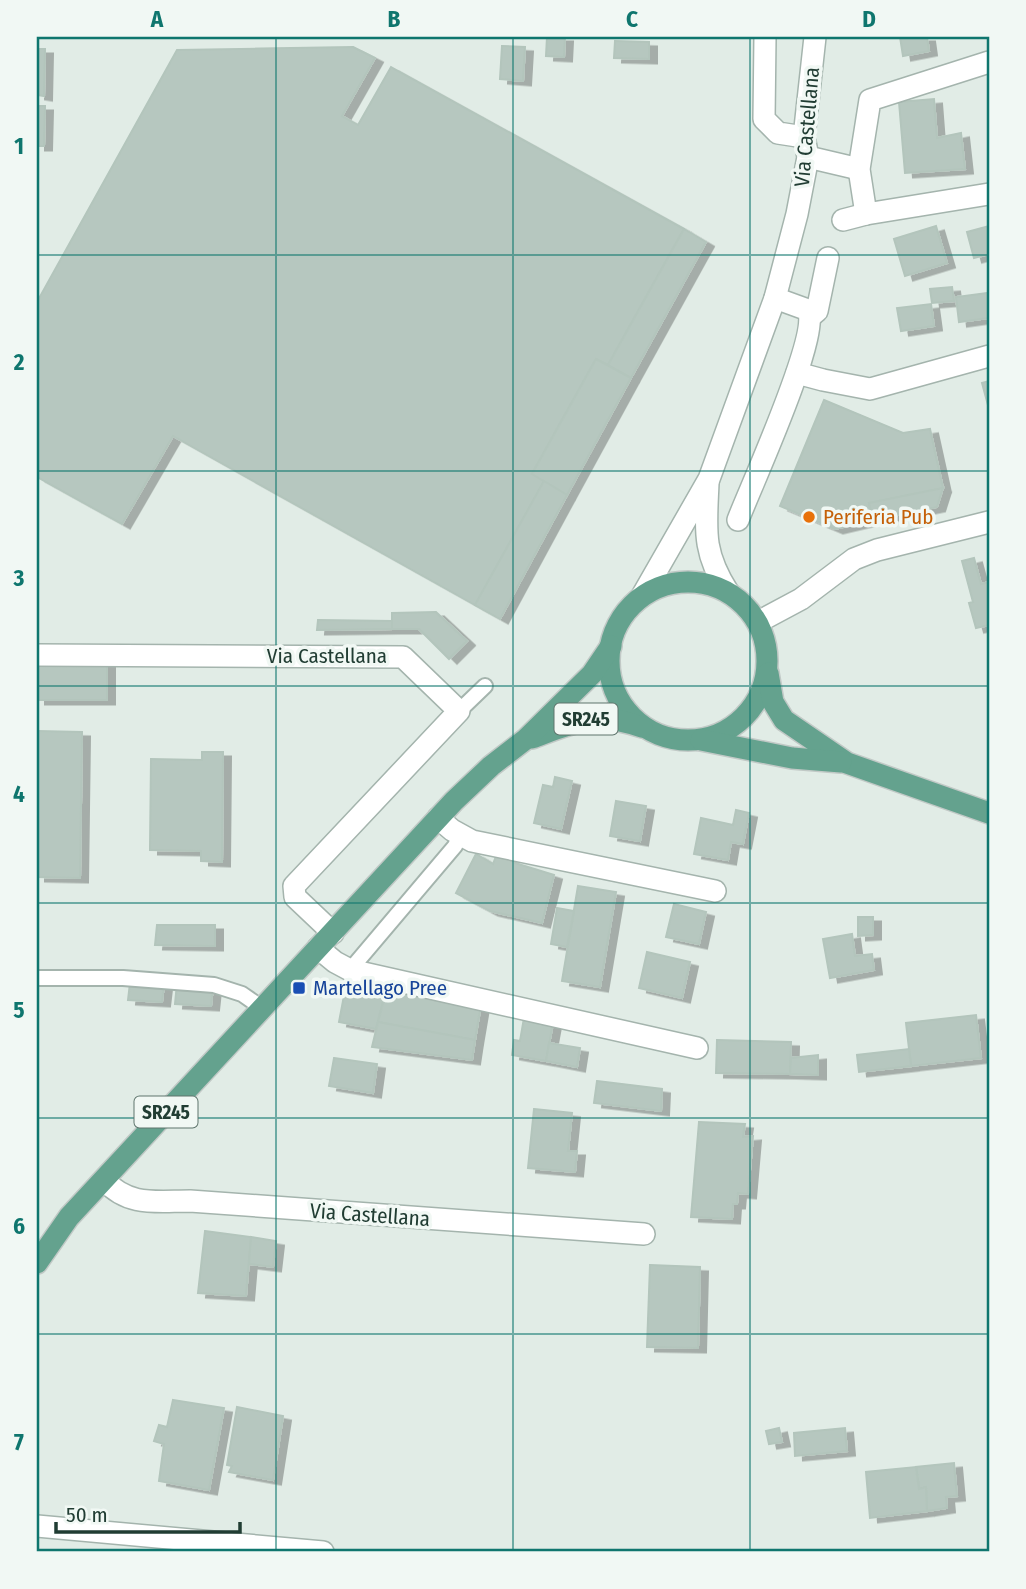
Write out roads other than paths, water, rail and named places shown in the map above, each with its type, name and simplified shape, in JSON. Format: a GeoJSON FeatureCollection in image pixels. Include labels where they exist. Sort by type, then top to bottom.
{"type":"FeatureCollection","features":[{"type":"Feature","properties":{"kind":"main road"},"geometry":{"type":"LineString","coordinates":[[767,670],[762,691],[751,709],[737,724],[719,734],[681,740],[648,729],[626,709],[618,696],[610,668],[611,646],[620,621],[629,608],[642,596],[662,586],[684,581],[707,583],[728,592],[750,610],[758,622],[766,645],[773,702],[784,720],[847,762],[989,813]]}},
{"type":"Feature","properties":{"kind":"main road","name":"SR245"},"geometry":{"type":"LineString","coordinates":[[37,1263],[69,1217],[438,818],[471,784],[526,739],[592,674],[611,646]]}},
{"type":"Feature","properties":{"kind":"main road","name":"SR245"},"geometry":{"type":"LineString","coordinates":[[526,739],[599,717],[622,720],[648,729]]}},
{"type":"Feature","properties":{"kind":"main road"},"geometry":{"type":"LineString","coordinates":[[698,739],[792,758],[847,762]]}},
{"type":"Feature","properties":{"kind":"street"},"geometry":{"type":"LineString","coordinates":[[765,37],[764,120],[778,133],[859,169]]}},
{"type":"Feature","properties":{"kind":"street","name":"Via Castellana"},"geometry":{"type":"LineString","coordinates":[[642,596],[679,527],[709,479],[775,298],[797,214],[806,147],[815,37]]}},
{"type":"Feature","properties":{"kind":"street"},"geometry":{"type":"LineString","coordinates":[[866,214],[859,169],[870,100],[989,62]]}},
{"type":"Feature","properties":{"kind":"street"},"geometry":{"type":"LineString","coordinates":[[843,220],[989,194]]}},
{"type":"Feature","properties":{"kind":"street"},"geometry":{"type":"LineString","coordinates":[[811,316],[817,311],[828,258]]}},
{"type":"Feature","properties":{"kind":"street"},"geometry":{"type":"LineString","coordinates":[[738,520],[797,373],[810,330],[811,316],[808,310],[775,298]]}},
{"type":"Feature","properties":{"kind":"street"},"geometry":{"type":"LineString","coordinates":[[797,373],[870,389],[989,356]]}},
{"type":"Feature","properties":{"kind":"street","name":"Via Castellana"},"geometry":{"type":"LineString","coordinates":[[709,479],[705,533],[710,558],[728,592]]}},
{"type":"Feature","properties":{"kind":"street"},"geometry":{"type":"LineString","coordinates":[[758,622],[801,599],[854,559],[877,550],[989,522]]}},
{"type":"Feature","properties":{"kind":"street","name":"Via Castellana"},"geometry":{"type":"LineString","coordinates":[[37,655],[403,657],[460,711]]}},
{"type":"Feature","properties":{"kind":"street"},"geometry":{"type":"LineString","coordinates":[[460,711],[294,886],[295,897],[325,940],[335,962],[350,970],[697,1048]]}},
{"type":"Feature","properties":{"kind":"street"},"geometry":{"type":"LineString","coordinates":[[438,818],[472,841],[715,891]]}},
{"type":"Feature","properties":{"kind":"street","name":"Via Castellana"},"geometry":{"type":"LineString","coordinates":[[104,1180],[123,1196],[139,1200],[190,1200],[644,1234]]}},
{"type":"Feature","properties":{"kind":"street"},"geometry":{"type":"LineString","coordinates":[[37,1526],[323,1552]]}},
{"type":"Feature","properties":{"kind":"lane"},"geometry":{"type":"LineString","coordinates":[[460,711],[485,686]]}},
{"type":"Feature","properties":{"kind":"lane"},"geometry":{"type":"LineString","coordinates":[[350,970],[455,846],[460,835]]}},
{"type":"Feature","properties":{"kind":"lane"},"geometry":{"type":"LineString","coordinates":[[37,978],[123,978],[214,985],[242,994],[262,1008]]}},
{"type":"Feature","properties":{"kind":"place","name":"Periferia Pub"},"geometry":{"type":"Point","coordinates":[809,517]}},
{"type":"Feature","properties":{"kind":"place","name":"Martellago Pree"},"geometry":{"type":"Point","coordinates":[299,988]}}]}
